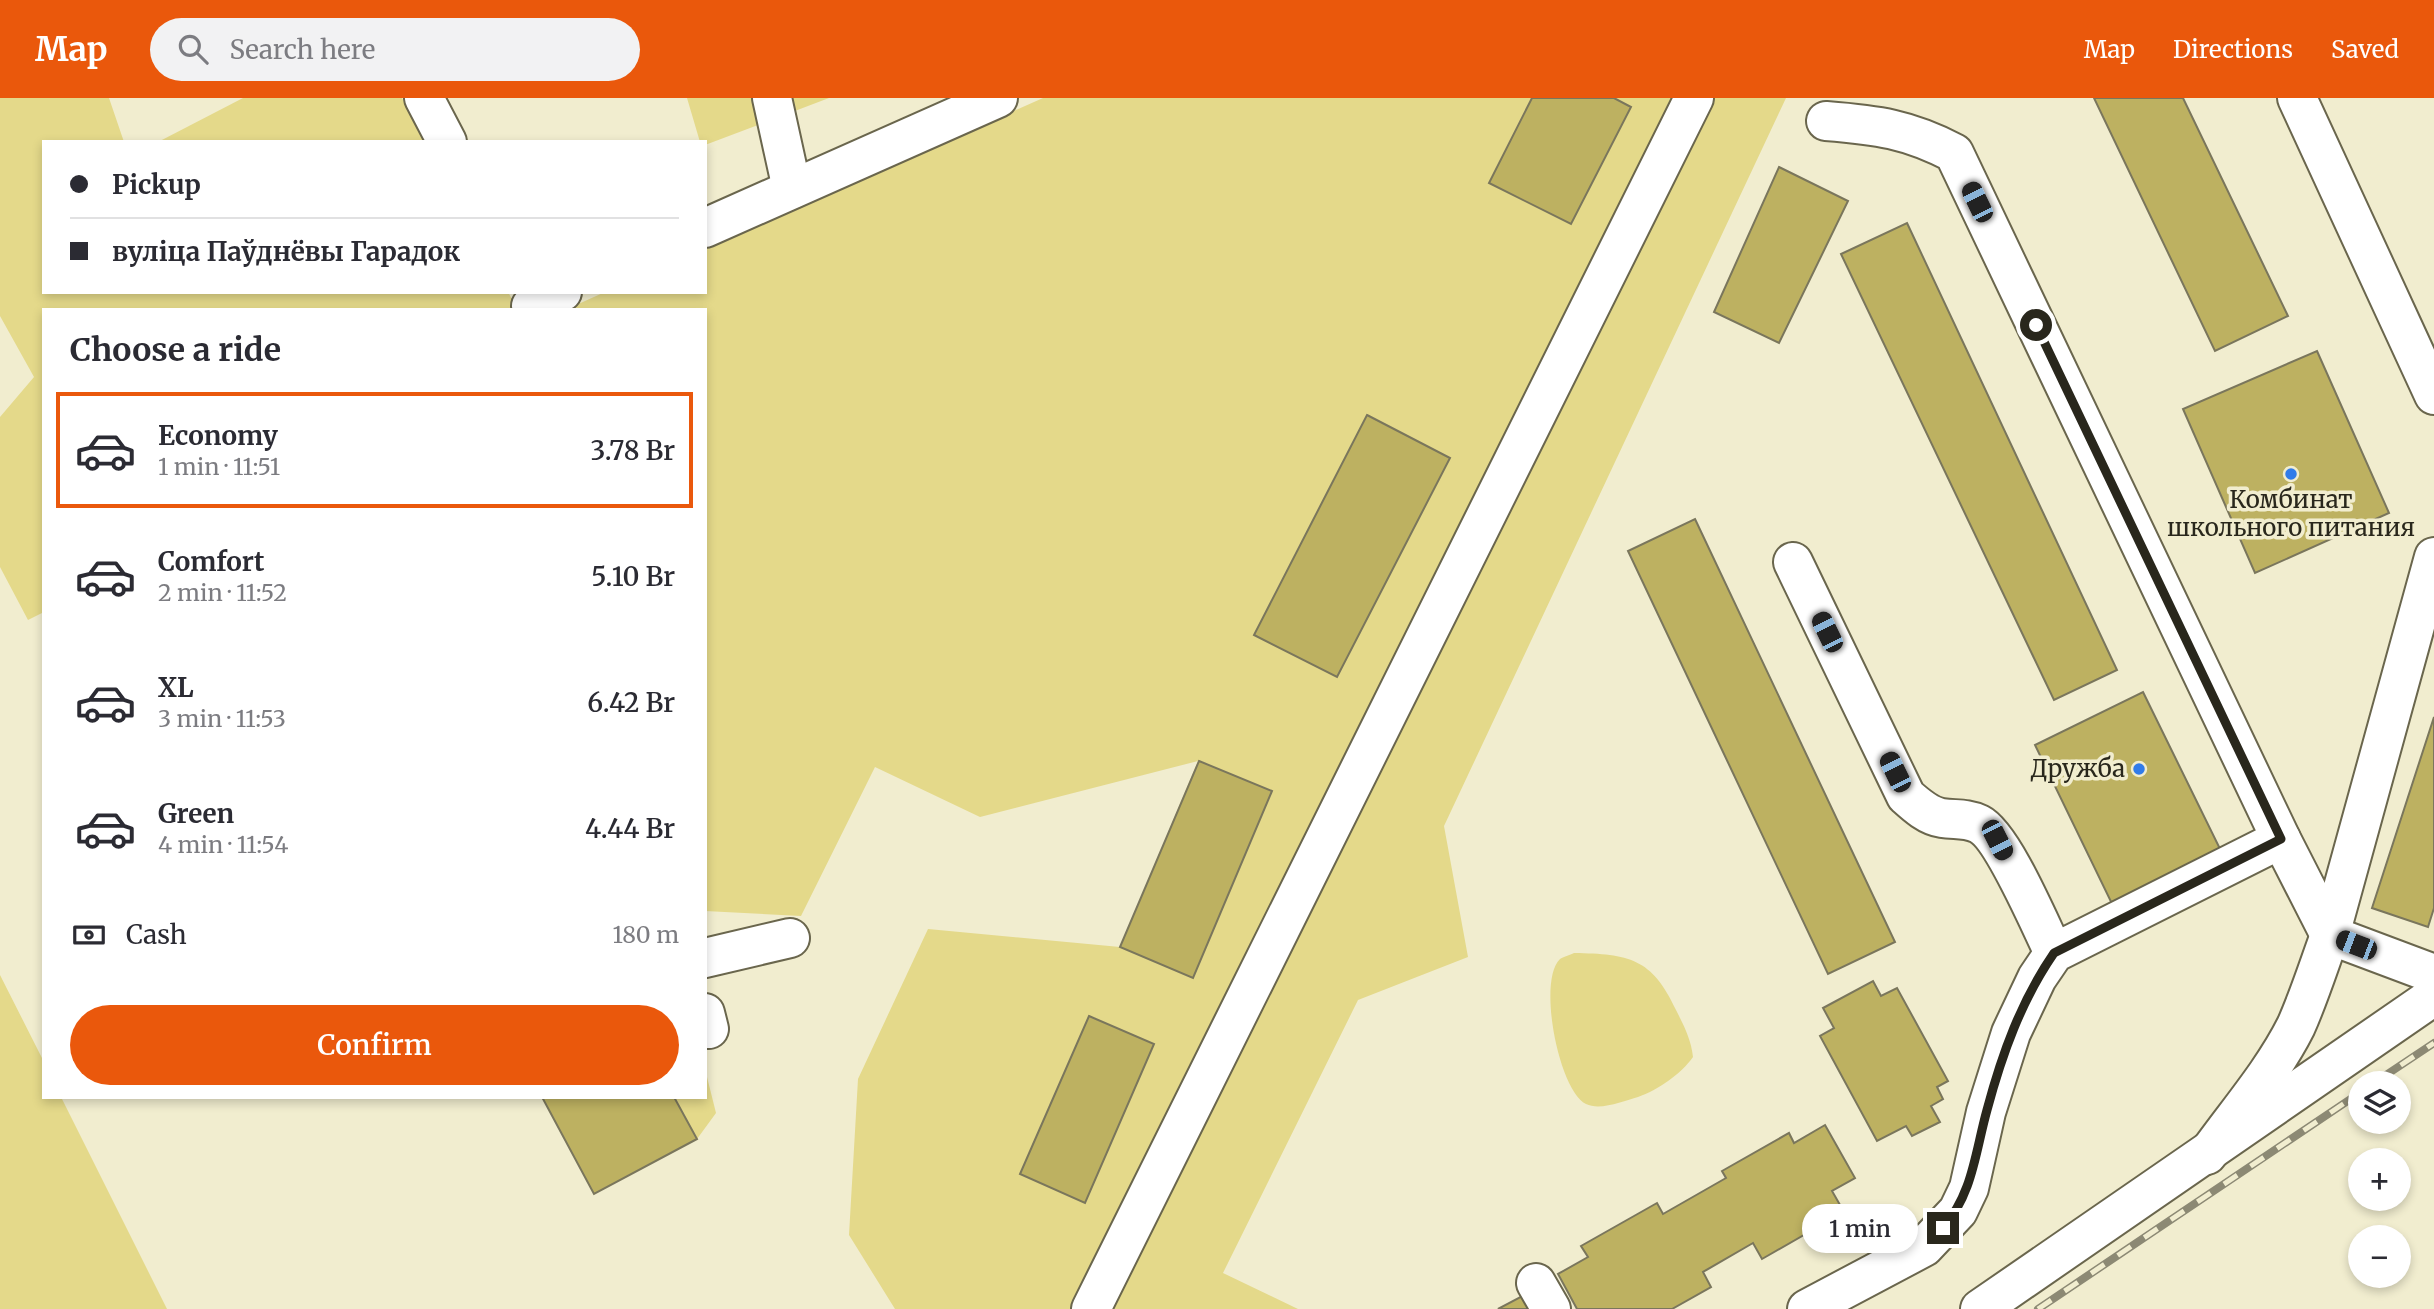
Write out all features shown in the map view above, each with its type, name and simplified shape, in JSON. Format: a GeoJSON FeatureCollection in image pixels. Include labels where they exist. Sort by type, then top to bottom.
{"type":"FeatureCollection","features":[{"type":"Feature","properties":{"kind":"street"},"geometry":{"type":"LineString","coordinates":[[424,98],[446,140]]}},
{"type":"Feature","properties":{"kind":"street"},"geometry":{"type":"LineString","coordinates":[[772,98],[792,190]]}},
{"type":"Feature","properties":{"kind":"street"},"geometry":{"type":"LineString","coordinates":[[707,227],[998,98]]}},
{"type":"Feature","properties":{"kind":"street"},"geometry":{"type":"LineString","coordinates":[[1091,1309],[1694,98]]}},
{"type":"Feature","properties":{"kind":"street"},"geometry":{"type":"LineString","coordinates":[[2297,98],[2434,395]]}},
{"type":"Feature","properties":{"kind":"street"},"geometry":{"type":"LineString","coordinates":[[1826,121],[1873,124],[1919,135],[1954,153],[2281,839],[2330,935],[2434,974]]}},
{"type":"Feature","properties":{"kind":"street"},"geometry":{"type":"LineString","coordinates":[[2207,1155],[2273,1065],[2295,1027],[2330,935],[2434,557]]}},
{"type":"Feature","properties":{"kind":"street"},"geometry":{"type":"LineString","coordinates":[[1793,562],[1906,796],[1940,818],[1962,818],[1982,825],[1997,840],[2054,953]]}},
{"type":"Feature","properties":{"kind":"street"},"geometry":{"type":"LineString","coordinates":[[1807,1309],[1924,1247],[1958,1211],[1969,1188],[1986,1112],[2011,1033],[2036,978],[2054,953],[2281,839]]}},
{"type":"Feature","properties":{"kind":"street"},"geometry":{"type":"LineString","coordinates":[[707,958],[790,939]]}},
{"type":"Feature","properties":{"kind":"street"},"geometry":{"type":"LineString","coordinates":[[1980,1309],[2434,996]]}},
{"type":"Feature","properties":{"kind":"shaded area"},"geometry":{"type":"Polygon","coordinates":[[[0,98],[109,98],[123,140],[42,140],[42,294],[509,294],[517,308],[42,308],[42,613],[28,620],[0,567],[0,417],[34,377],[0,316],[0,98]]]}},
{"type":"Feature","properties":{"kind":"shaded area"},"geometry":{"type":"Polygon","coordinates":[[[243,98],[402,98],[425,140],[162,140],[243,98]]]}},
{"type":"Feature","properties":{"kind":"shaded area"},"geometry":{"type":"Polygon","coordinates":[[[687,98],[829,98],[707,144],[707,140],[699,140],[687,98]]]}},
{"type":"Feature","properties":{"kind":"shaded area"},"geometry":{"type":"Polygon","coordinates":[[[1043,98],[1786,98],[1444,826],[1468,957],[1358,1000],[1223,1273],[1298,1309],[895,1309],[849,1235],[858,1079],[928,929],[1120,947],[1198,761],[980,817],[875,767],[801,916],[707,911],[707,308],[569,308],[601,294],[707,294],[707,247],[1043,98]]]}},
{"type":"Feature","properties":{"kind":"shaded area"},"geometry":{"type":"Polygon","coordinates":[[[1574,953],[1610,955],[1637,962],[1658,979],[1682,1022],[1692,1050],[1693,1057],[1676,1075],[1646,1094],[1612,1105],[1592,1106],[1576,1095],[1560,1058],[1551,1011],[1553,971],[1560,959],[1574,953]]]}},
{"type":"Feature","properties":{"kind":"shaded area"},"geometry":{"type":"Polygon","coordinates":[[[0,975],[42,1058],[42,1099],[62,1099],[167,1309],[0,1309],[0,975]]]}},
{"type":"Feature","properties":{"kind":"shaded area"},"geometry":{"type":"Polygon","coordinates":[[[707,1077],[716,1113],[697,1139],[675,1099],[707,1099],[707,1077]]]}},
{"type":"Feature","properties":{"kind":"building"},"geometry":{"type":"Polygon","coordinates":[[[1532,98],[1614,98],[1631,107],[1571,224],[1489,183],[1532,98]]]}},
{"type":"Feature","properties":{"kind":"building"},"geometry":{"type":"Polygon","coordinates":[[[2094,98],[2183,98],[2288,316],[2215,351],[2094,98]]]}},
{"type":"Feature","properties":{"kind":"building"},"geometry":{"type":"Polygon","coordinates":[[[1779,167],[1848,201],[1779,343],[1714,312],[1779,167]]]}},
{"type":"Feature","properties":{"kind":"building"},"geometry":{"type":"Polygon","coordinates":[[[1907,223],[2117,670],[2054,700],[1841,254],[1907,223]]]}},
{"type":"Feature","properties":{"kind":"building"},"geometry":{"type":"Polygon","coordinates":[[[2317,351],[2389,513],[2255,573],[2183,409],[2317,351]]]}},
{"type":"Feature","properties":{"kind":"building"},"geometry":{"type":"Polygon","coordinates":[[[1367,415],[1450,458],[1337,677],[1254,635],[1367,415]]]}},
{"type":"Feature","properties":{"kind":"building"},"geometry":{"type":"Polygon","coordinates":[[[1695,519],[1895,942],[1828,974],[1628,551],[1695,519]]]}},
{"type":"Feature","properties":{"kind":"building"},"geometry":{"type":"Polygon","coordinates":[[[2143,692],[2224,857],[2115,910],[2035,745],[2143,692]]]}},
{"type":"Feature","properties":{"kind":"building"},"geometry":{"type":"Polygon","coordinates":[[[2434,717],[2434,908],[2428,927],[2372,908],[2434,717]]]}},
{"type":"Feature","properties":{"kind":"building"},"geometry":{"type":"Polygon","coordinates":[[[1199,761],[1272,791],[1193,978],[1120,947],[1199,761]]]}},
{"type":"Feature","properties":{"kind":"building"},"geometry":{"type":"Polygon","coordinates":[[[1873,981],[1881,996],[1897,988],[1948,1081],[1937,1087],[1943,1099],[1931,1106],[1940,1122],[1912,1136],[1906,1126],[1877,1141],[1820,1036],[1834,1028],[1823,1008],[1873,981]]]}},
{"type":"Feature","properties":{"kind":"building"},"geometry":{"type":"Polygon","coordinates":[[[1089,1016],[1154,1044],[1085,1203],[1020,1174],[1089,1016]]]}},
{"type":"Feature","properties":{"kind":"building"},"geometry":{"type":"Polygon","coordinates":[[[543,1099],[675,1099],[697,1139],[594,1194],[543,1099]]]}},
{"type":"Feature","properties":{"kind":"building"},"geometry":{"type":"Polygon","coordinates":[[[1825,1125],[1855,1178],[1832,1191],[1844,1212],[1762,1259],[1753,1243],[1703,1272],[1711,1287],[1672,1309],[1577,1309],[1558,1274],[1588,1257],[1581,1246],[1657,1203],[1663,1214],[1726,1178],[1722,1171],[1789,1133],[1794,1143],[1825,1125]]]}},
{"type":"Feature","properties":{"kind":"building"},"geometry":{"type":"Polygon","coordinates":[[[1534,1290],[1544,1309],[1498,1309],[1534,1290]]]}},
{"type":"Feature","properties":{"kind":"railway"},"geometry":{"type":"LineString","coordinates":[[2392,1071],[2434,1043]]}},
{"type":"Feature","properties":{"kind":"railway"},"geometry":{"type":"LineString","coordinates":[[2038,1309],[2348,1101]]}},
{"type":"Feature","properties":{"kind":"place","name":"Комбинат школьного питания"},"geometry":{"type":"Point","coordinates":[2291,474]}},
{"type":"Feature","properties":{"kind":"place","name":"Дружба"},"geometry":{"type":"Point","coordinates":[2139,769]}},
{"type":"Feature","properties":{"kind":"route"},"geometry":{"type":"LineString","coordinates":[[1943,1228],[1958,1211],[1969,1188],[1986,1112],[2011,1033],[2036,978],[2054,953],[2281,839],[2036,325]]}}]}
